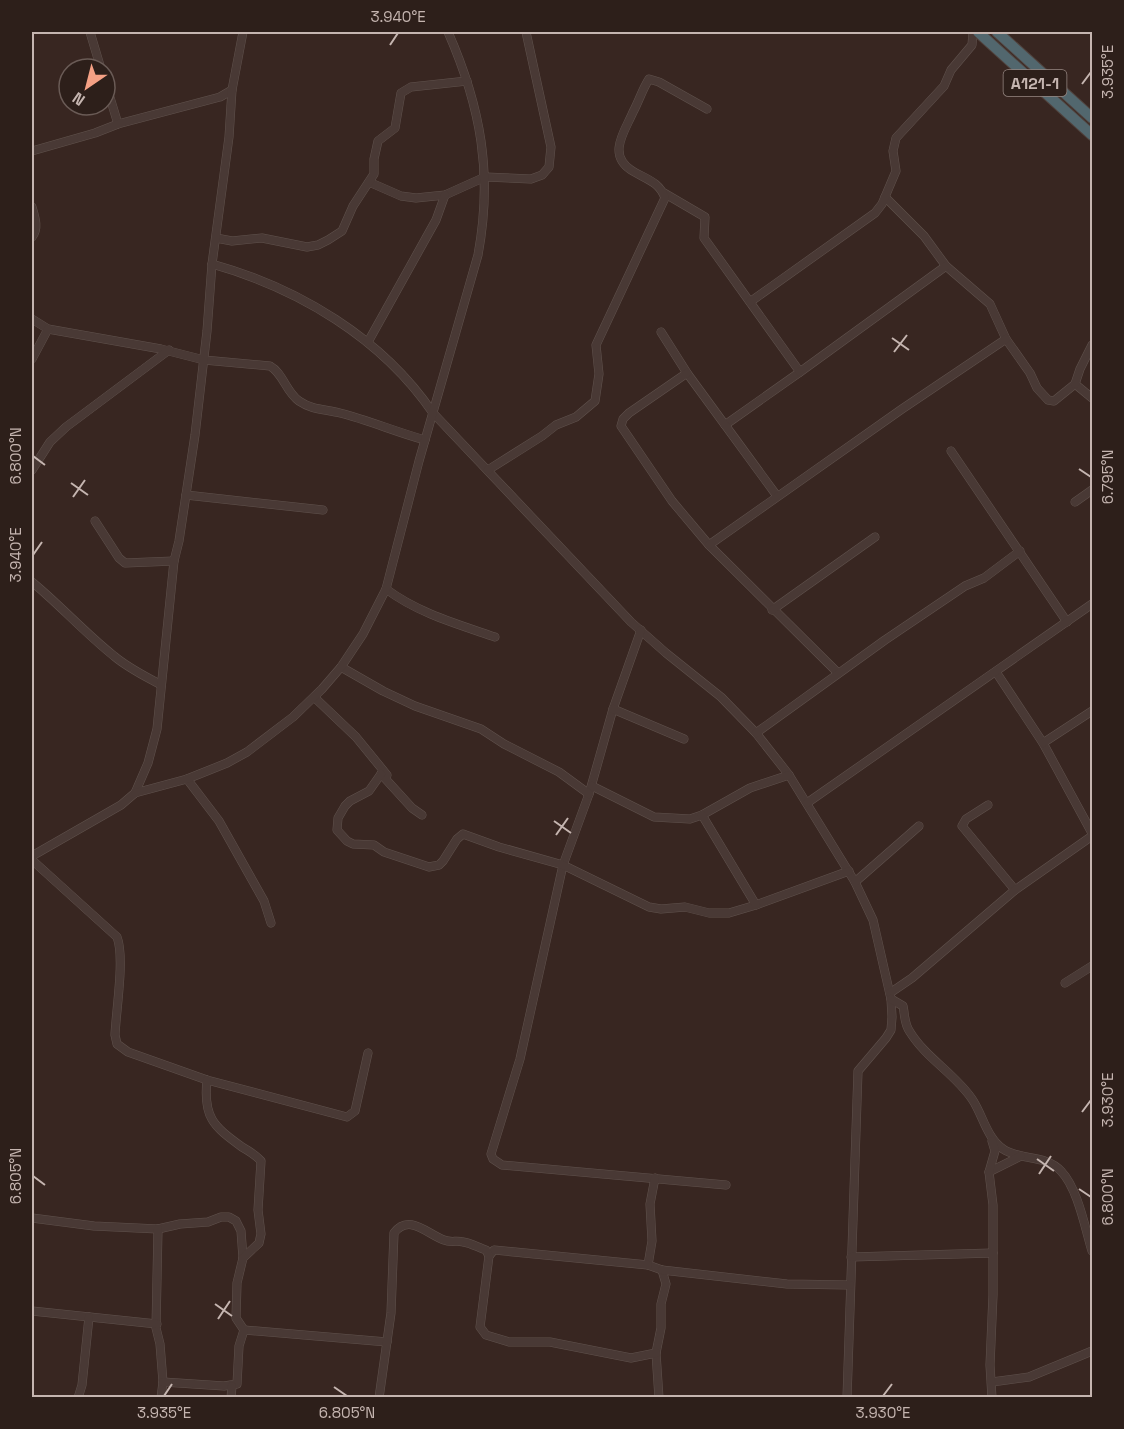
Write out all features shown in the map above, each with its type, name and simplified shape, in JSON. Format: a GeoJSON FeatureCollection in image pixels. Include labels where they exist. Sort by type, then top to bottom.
{"type":"FeatureCollection","features":[{"type":"Feature","properties":{"kind":"highway","name":"A121-1"},"geometry":{"type":"LineString","coordinates":[[978,32],[1092,135]]}},
{"type":"Feature","properties":{"kind":"highway","name":"A121-1"},"geometry":{"type":"LineString","coordinates":[[997,32],[1092,118]]}},
{"type":"Feature","properties":{"kind":"street"},"geometry":{"type":"LineString","coordinates":[[90,32],[97,57]]}},
{"type":"Feature","properties":{"kind":"street"},"geometry":{"type":"LineString","coordinates":[[135,793],[148,763],[157,729],[174,561],[186,495],[204,360],[212,264],[229,137],[232,90],[243,32]]}},
{"type":"Feature","properties":{"kind":"street"},"geometry":{"type":"LineString","coordinates":[[32,855],[121,805],[135,793],[187,779],[227,763],[248,752],[278,730],[314,697],[341,667],[363,634],[386,589],[425,440],[478,255],[483,221],[485,177],[478,116],[468,81],[448,32]]}},
{"type":"Feature","properties":{"kind":"street"},"geometry":{"type":"LineString","coordinates":[[369,182],[401,196],[416,198],[445,195],[485,177],[531,179],[542,174],[549,167],[551,147],[526,32]]}},
{"type":"Feature","properties":{"kind":"street"},"geometry":{"type":"LineString","coordinates":[[750,302],[874,213],[885,197],[896,171],[893,151],[896,138],[944,87],[951,70],[972,45],[973,32]]}},
{"type":"Feature","properties":{"kind":"street"},"geometry":{"type":"LineString","coordinates":[[488,470],[542,436],[556,424],[576,417],[595,401],[599,374],[596,345],[655,224],[665,198],[654,181],[624,164],[618,150],[642,90],[649,79],[659,82],[707,109]]}},
{"type":"Feature","properties":{"kind":"street"},"geometry":{"type":"LineString","coordinates":[[216,238],[232,241],[255,237],[298,246],[318,245],[342,231],[353,206],[374,174],[374,159],[378,141],[395,128],[400,97],[404,90],[426,84],[468,81]]}},
{"type":"Feature","properties":{"kind":"street"},"geometry":{"type":"LineString","coordinates":[[32,151],[118,124],[220,98],[232,90]]}},
{"type":"Feature","properties":{"kind":"street"},"geometry":{"type":"LineString","coordinates":[[116,117],[118,124]]}},
{"type":"Feature","properties":{"kind":"street"},"geometry":{"type":"LineString","coordinates":[[663,193],[705,217],[704,238],[800,372]]}},
{"type":"Feature","properties":{"kind":"street"},"geometry":{"type":"LineString","coordinates":[[368,342],[436,220],[445,195]]}},
{"type":"Feature","properties":{"kind":"street"},"geometry":{"type":"LineString","coordinates":[[885,197],[924,236],[946,266],[990,304],[1006,339],[1030,373],[1037,388],[1048,400],[1054,401],[1075,384],[1092,345]]}},
{"type":"Feature","properties":{"kind":"street"},"geometry":{"type":"LineString","coordinates":[[32,207],[36,225],[32,237]]}},
{"type":"Feature","properties":{"kind":"street"},"geometry":{"type":"LineString","coordinates":[[212,264],[249,274],[278,287],[368,342],[414,386],[433,413],[641,630],[721,697],[756,733],[789,775],[849,871],[873,920],[890,996],[891,1030],[858,1071],[847,1398]]}},
{"type":"Feature","properties":{"kind":"street"},"geometry":{"type":"LineString","coordinates":[[725,425],[946,266]]}},
{"type":"Feature","properties":{"kind":"street"},"geometry":{"type":"LineString","coordinates":[[32,319],[48,329],[169,350],[204,360],[270,366],[278,372],[284,385],[298,401],[314,409],[337,412],[425,440]]}},
{"type":"Feature","properties":{"kind":"street"},"geometry":{"type":"LineString","coordinates":[[32,358],[48,329]]}},
{"type":"Feature","properties":{"kind":"street"},"geometry":{"type":"LineString","coordinates":[[661,332],[687,374],[777,496]]}},
{"type":"Feature","properties":{"kind":"street"},"geometry":{"type":"LineString","coordinates":[[709,545],[1006,339]]}},
{"type":"Feature","properties":{"kind":"street"},"geometry":{"type":"LineString","coordinates":[[32,470],[50,442],[66,427],[169,350]]}},
{"type":"Feature","properties":{"kind":"street"},"geometry":{"type":"LineString","coordinates":[[687,374],[629,412],[623,418],[621,426],[672,501],[709,545],[838,673]]}},
{"type":"Feature","properties":{"kind":"street"},"geometry":{"type":"LineString","coordinates":[[1075,384],[1092,398]]}},
{"type":"Feature","properties":{"kind":"street"},"geometry":{"type":"LineString","coordinates":[[951,451],[1067,622]]}},
{"type":"Feature","properties":{"kind":"street"},"geometry":{"type":"LineString","coordinates":[[1075,502],[1092,490]]}},
{"type":"Feature","properties":{"kind":"street"},"geometry":{"type":"LineString","coordinates":[[186,495],[323,510]]}},
{"type":"Feature","properties":{"kind":"street"},"geometry":{"type":"LineString","coordinates":[[95,521],[119,558],[125,563],[174,561]]}},
{"type":"Feature","properties":{"kind":"street"},"geometry":{"type":"LineString","coordinates":[[772,610],[875,537]]}},
{"type":"Feature","properties":{"kind":"street"},"geometry":{"type":"LineString","coordinates":[[756,733],[838,673],[957,591],[984,578],[1020,551]]}},
{"type":"Feature","properties":{"kind":"street"},"geometry":{"type":"LineString","coordinates":[[32,582],[114,656],[130,668],[161,685]]}},
{"type":"Feature","properties":{"kind":"street"},"geometry":{"type":"LineString","coordinates":[[386,589],[399,599],[424,611],[495,637]]}},
{"type":"Feature","properties":{"kind":"street"},"geometry":{"type":"LineString","coordinates":[[807,803],[1092,604]]}},
{"type":"Feature","properties":{"kind":"street"},"geometry":{"type":"LineString","coordinates":[[641,630],[590,790],[563,865],[520,1059],[491,1154],[493,1159],[502,1165],[726,1185]]}},
{"type":"Feature","properties":{"kind":"street"},"geometry":{"type":"LineString","coordinates":[[341,667],[415,706],[481,729],[504,744],[590,790],[654,817],[690,819],[702,815],[750,788],[789,775]]}},
{"type":"Feature","properties":{"kind":"street"},"geometry":{"type":"LineString","coordinates":[[890,996],[1015,890],[1092,834],[1043,743],[996,672]]}},
{"type":"Feature","properties":{"kind":"street"},"geometry":{"type":"LineString","coordinates":[[314,697],[356,737],[387,775],[381,774]]}},
{"type":"Feature","properties":{"kind":"street"},"geometry":{"type":"LineString","coordinates":[[614,709],[684,739]]}},
{"type":"Feature","properties":{"kind":"street"},"geometry":{"type":"LineString","coordinates":[[1043,743],[1092,711]]}},
{"type":"Feature","properties":{"kind":"street"},"geometry":{"type":"LineString","coordinates":[[381,774],[422,815]]}},
{"type":"Feature","properties":{"kind":"street"},"geometry":{"type":"LineString","coordinates":[[381,774],[369,791],[350,801],[338,818],[337,830],[346,841],[354,844],[374,845],[388,853],[432,867],[447,857],[457,839],[463,834],[563,865],[649,907],[661,909],[685,907],[718,914],[756,905],[849,871]]}},
{"type":"Feature","properties":{"kind":"street"},"geometry":{"type":"LineString","coordinates":[[187,779],[219,821],[264,901],[271,923]]}},
{"type":"Feature","properties":{"kind":"street"},"geometry":{"type":"LineString","coordinates":[[988,805],[966,819],[962,826],[1015,890]]}},
{"type":"Feature","properties":{"kind":"street"},"geometry":{"type":"LineString","coordinates":[[702,815],[756,905]]}},
{"type":"Feature","properties":{"kind":"street"},"geometry":{"type":"LineString","coordinates":[[855,882],[919,826]]}},
{"type":"Feature","properties":{"kind":"street"},"geometry":{"type":"LineString","coordinates":[[32,860],[119,940],[115,1029],[117,1044],[128,1052],[207,1080],[347,1117],[355,1111],[368,1053]]}},
{"type":"Feature","properties":{"kind":"street"},"geometry":{"type":"LineString","coordinates":[[1065,983],[1092,966]]}},
{"type":"Feature","properties":{"kind":"street"},"geometry":{"type":"LineString","coordinates":[[890,996],[903,1006],[907,1028],[915,1040],[971,1097],[981,1114],[995,1151],[989,1172],[993,1205],[990,1365],[992,1398]]}},
{"type":"Feature","properties":{"kind":"street"},"geometry":{"type":"LineString","coordinates":[[207,1080],[206,1106],[211,1118],[232,1139],[261,1161],[258,1210],[261,1234],[259,1243],[243,1258]]}},
{"type":"Feature","properties":{"kind":"street"},"geometry":{"type":"LineString","coordinates":[[991,1137],[1005,1150],[1047,1161],[1066,1178],[1081,1214],[1092,1251]]}},
{"type":"Feature","properties":{"kind":"street"},"geometry":{"type":"LineString","coordinates":[[989,1172],[1021,1156]]}},
{"type":"Feature","properties":{"kind":"street"},"geometry":{"type":"LineString","coordinates":[[648,1265],[652,1241],[650,1204],[655,1178]]}},
{"type":"Feature","properties":{"kind":"street"},"geometry":{"type":"LineString","coordinates":[[32,1218],[94,1226],[158,1229],[230,1217],[236,1221],[241,1231],[243,1258],[237,1283],[236,1318],[244,1330]]}},
{"type":"Feature","properties":{"kind":"street"},"geometry":{"type":"LineString","coordinates":[[379,1398],[391,1312],[394,1233],[406,1224],[416,1226],[442,1240],[464,1242],[486,1251],[489,1256]]}},
{"type":"Feature","properties":{"kind":"street"},"geometry":{"type":"LineString","coordinates":[[158,1229],[156,1335],[160,1344],[163,1382],[161,1398]]}},
{"type":"Feature","properties":{"kind":"street"},"geometry":{"type":"LineString","coordinates":[[656,1353],[632,1358],[550,1342],[509,1342],[486,1335],[480,1327],[489,1256],[494,1250],[504,1250],[648,1265],[662,1270],[787,1284],[850,1285]]}},
{"type":"Feature","properties":{"kind":"street"},"geometry":{"type":"LineString","coordinates":[[851,1257],[993,1253]]}},
{"type":"Feature","properties":{"kind":"street"},"geometry":{"type":"LineString","coordinates":[[659,1398],[656,1353],[661,1328],[661,1304],[666,1284],[662,1270]]}},
{"type":"Feature","properties":{"kind":"street"},"geometry":{"type":"LineString","coordinates":[[32,1311],[157,1324]]}},
{"type":"Feature","properties":{"kind":"street"},"geometry":{"type":"LineString","coordinates":[[78,1398],[82,1385],[88,1317]]}},
{"type":"Feature","properties":{"kind":"street"},"geometry":{"type":"LineString","coordinates":[[244,1330],[387,1342]]}},
{"type":"Feature","properties":{"kind":"street"},"geometry":{"type":"LineString","coordinates":[[163,1382],[232,1386],[237,1384],[239,1346],[244,1330]]}},
{"type":"Feature","properties":{"kind":"street"},"geometry":{"type":"LineString","coordinates":[[992,1382],[1029,1377],[1092,1351]]}},
{"type":"Feature","properties":{"kind":"street"},"geometry":{"type":"LineString","coordinates":[[231,1398],[232,1386]]}}]}
